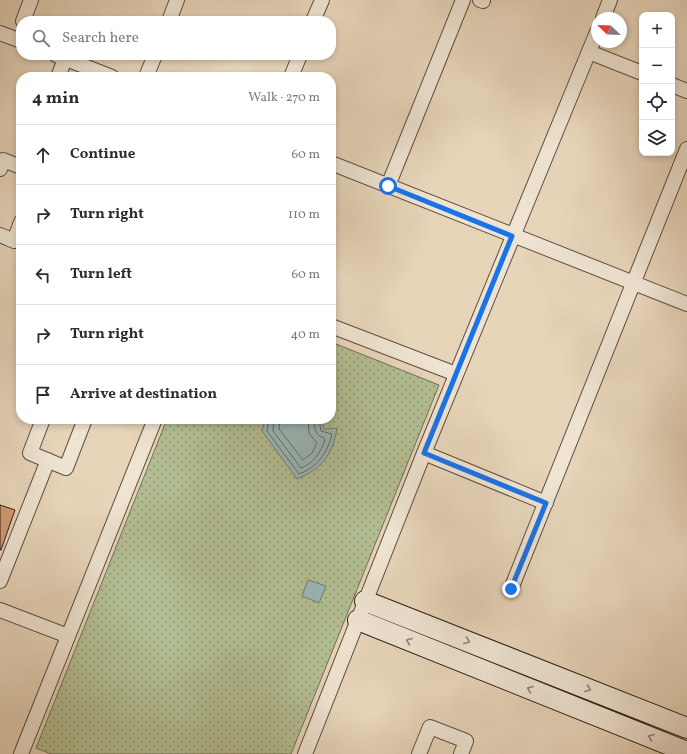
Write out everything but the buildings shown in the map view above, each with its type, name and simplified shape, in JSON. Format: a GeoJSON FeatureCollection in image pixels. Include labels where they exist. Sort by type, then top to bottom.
{"type":"FeatureCollection","features":[{"type":"Feature","properties":{"kind":"street"},"geometry":{"type":"LineString","coordinates":[[25,16],[32,0]]}},
{"type":"Feature","properties":{"kind":"street"},"geometry":{"type":"LineString","coordinates":[[171,16],[178,0]]}},
{"type":"Feature","properties":{"kind":"street"},"geometry":{"type":"LineString","coordinates":[[315,16],[322,0]]}},
{"type":"Feature","properties":{"kind":"street"},"geometry":{"type":"LineString","coordinates":[[388,186],[463,0]]}},
{"type":"Feature","properties":{"kind":"street"},"geometry":{"type":"LineString","coordinates":[[605,12],[610,0]]}},
{"type":"Feature","properties":{"kind":"street"},"geometry":{"type":"LineString","coordinates":[[0,33],[16,39]]}},
{"type":"Feature","properties":{"kind":"street"},"geometry":{"type":"LineString","coordinates":[[305,754],[424,453],[591,47]]}},
{"type":"Feature","properties":{"kind":"street"},"geometry":{"type":"LineString","coordinates":[[589,52],[639,72]]}},
{"type":"Feature","properties":{"kind":"street"},"geometry":{"type":"LineString","coordinates":[[58,72],[60,60]]}},
{"type":"Feature","properties":{"kind":"street"},"geometry":{"type":"LineString","coordinates":[[68,60],[99,72]]}},
{"type":"Feature","properties":{"kind":"street"},"geometry":{"type":"LineString","coordinates":[[148,72],[153,60]]}},
{"type":"Feature","properties":{"kind":"street"},"geometry":{"type":"LineString","coordinates":[[293,72],[298,60]]}},
{"type":"Feature","properties":{"kind":"street"},"geometry":{"type":"LineString","coordinates":[[675,86],[687,91]]}},
{"type":"Feature","properties":{"kind":"street"},"geometry":{"type":"LineString","coordinates":[[511,589],[687,149]]}},
{"type":"Feature","properties":{"kind":"street"},"geometry":{"type":"LineString","coordinates":[[0,169],[3,160],[16,165]]}},
{"type":"Feature","properties":{"kind":"street"},"geometry":{"type":"LineString","coordinates":[[336,165],[512,236],[687,304]]}},
{"type":"Feature","properties":{"kind":"street"},"geometry":{"type":"LineString","coordinates":[[0,236],[14,241],[16,236]]}},
{"type":"Feature","properties":{"kind":"street"},"geometry":{"type":"LineString","coordinates":[[336,328],[456,374]]}},
{"type":"Feature","properties":{"kind":"street"},"geometry":{"type":"LineString","coordinates":[[41,424],[30,453],[66,468],[83,424]]}},
{"type":"Feature","properties":{"kind":"street"},"geometry":{"type":"LineString","coordinates":[[23,753],[152,424]]}},
{"type":"Feature","properties":{"kind":"street"},"geometry":{"type":"LineString","coordinates":[[424,453],[546,503]]}},
{"type":"Feature","properties":{"kind":"street"},"geometry":{"type":"LineString","coordinates":[[0,581],[48,460]]}},
{"type":"Feature","properties":{"kind":"street"},"geometry":{"type":"LineString","coordinates":[[365,601],[687,728]]}},
{"type":"Feature","properties":{"kind":"street"},"geometry":{"type":"LineString","coordinates":[[0,610],[68,636]]}},
{"type":"Feature","properties":{"kind":"street"},"geometry":{"type":"LineString","coordinates":[[358,620],[687,752]]}},
{"type":"Feature","properties":{"kind":"street"},"geometry":{"type":"LineString","coordinates":[[419,754],[430,727],[466,741],[461,754]]}},
{"type":"Feature","properties":{"kind":"green space"},"geometry":{"type":"Polygon","coordinates":[[[336,344],[439,385],[291,754],[51,754],[36,748],[165,424],[336,424],[336,344]]]}},
{"type":"Feature","properties":{"kind":"water"},"geometry":{"type":"Polygon","coordinates":[[[264,424],[323,424],[324,429],[337,428],[333,446],[325,460],[306,475],[297,479],[262,431],[264,424]]]}},
{"type":"Feature","properties":{"kind":"water"},"geometry":{"type":"Polygon","coordinates":[[[308,580],[326,586],[319,603],[302,596],[308,580]]]}},
{"type":"Feature","properties":{"kind":"route"},"geometry":{"type":"LineString","coordinates":[[388,186],[512,236],[424,453],[546,503],[511,589]]}}]}
